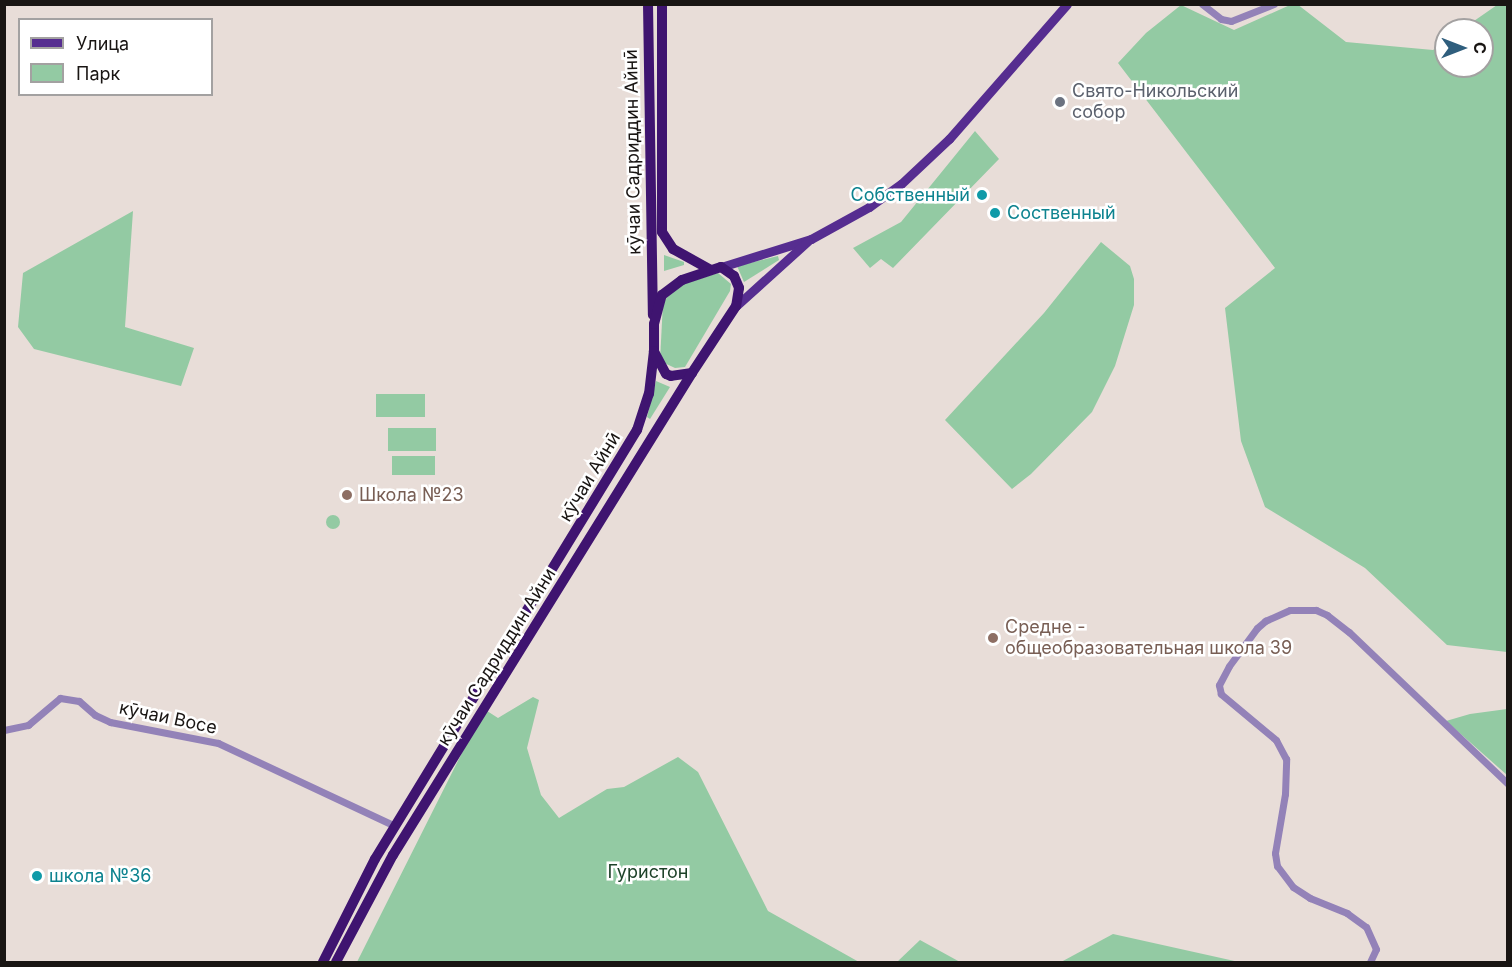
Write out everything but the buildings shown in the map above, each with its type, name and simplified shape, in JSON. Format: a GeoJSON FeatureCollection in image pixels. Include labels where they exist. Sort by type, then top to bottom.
{"type":"FeatureCollection","features":[{"type":"Feature","properties":{"kind":"highway","name":"кӯчаи Садриддин Айнӣ"},"geometry":{"type":"LineString","coordinates":[[648,4],[651,300],[654,324]]}},
{"type":"Feature","properties":{"kind":"highway","name":"кӯчаи Садриддин Айнӣ"},"geometry":{"type":"LineString","coordinates":[[662,4],[662,232],[674,249],[716,268]]}},
{"type":"Feature","properties":{"kind":"highway"},"geometry":{"type":"LineString","coordinates":[[654,324],[659,301],[666,290],[682,280],[716,268],[737,281],[739,296],[736,306]]}},
{"type":"Feature","properties":{"kind":"highway","name":"кӯчаи Садриддин Айни"},"geometry":{"type":"LineString","coordinates":[[336,963],[393,855],[692,373],[736,306]]}},
{"type":"Feature","properties":{"kind":"highway","name":"кӯчаи Айнӣ"},"geometry":{"type":"LineString","coordinates":[[529,610],[637,430],[649,394],[654,351],[654,324]]}},
{"type":"Feature","properties":{"kind":"highway"},"geometry":{"type":"LineString","coordinates":[[654,351],[666,374],[671,376],[692,373]]}},
{"type":"Feature","properties":{"kind":"highway","name":"кӯчаи Садриддин Айни"},"geometry":{"type":"LineString","coordinates":[[323,963],[395,826],[529,610]]}},
{"type":"Feature","properties":{"kind":"main road"},"geometry":{"type":"LineString","coordinates":[[736,306],[811,239],[874,203],[919,169],[962,124],[1067,4]]}},
{"type":"Feature","properties":{"kind":"main road"},"geometry":{"type":"LineString","coordinates":[[716,268],[811,239]]}},
{"type":"Feature","properties":{"kind":"street"},"geometry":{"type":"LineString","coordinates":[[1202,4],[1221,19],[1232,21],[1274,4]]}},
{"type":"Feature","properties":{"kind":"street"},"geometry":{"type":"LineString","coordinates":[[1370,963],[1376,949],[1366,927],[1347,913],[1310,898],[1293,887],[1277,866],[1275,853],[1285,794],[1286,759],[1275,740],[1221,694],[1219,685],[1228,666],[1257,628],[1265,621],[1290,610],[1316,610],[1327,615],[1350,632],[1508,784]]}},
{"type":"Feature","properties":{"kind":"street","name":"кӯчаи Восе"},"geometry":{"type":"LineString","coordinates":[[4,730],[28,725],[60,698],[79,701],[96,715],[110,722],[218,743],[395,826]]}},
{"type":"Feature","properties":{"kind":"green space"},"geometry":{"type":"Polygon","coordinates":[[[1297,4],[1346,42],[1434,49],[1434,78],[1494,78],[1494,18],[1478,18],[1497,5],[1507,5],[1507,652],[1447,645],[1365,568],[1265,507],[1241,441],[1225,308],[1275,268],[1118,63],[1146,33],[1181,5],[1234,30],[1297,4]]]}},
{"type":"Feature","properties":{"kind":"green space"},"geometry":{"type":"Polygon","coordinates":[[[975,131],[999,159],[893,268],[881,259],[870,268],[853,248],[901,222],[975,131]]]}},
{"type":"Feature","properties":{"kind":"green space"},"geometry":{"type":"Polygon","coordinates":[[[133,211],[125,327],[194,348],[181,386],[34,349],[18,327],[23,273],[133,211]]]}},
{"type":"Feature","properties":{"kind":"green space"},"geometry":{"type":"Polygon","coordinates":[[[1101,242],[1130,266],[1134,279],[1134,305],[1115,366],[1092,412],[1031,474],[1012,489],[945,420],[1044,313],[1101,242]]]}},
{"type":"Feature","properties":{"kind":"green space"},"geometry":{"type":"Polygon","coordinates":[[[664,255],[684,262],[684,265],[664,271],[664,255]]]}},
{"type":"Feature","properties":{"kind":"green space"},"geometry":{"type":"Polygon","coordinates":[[[778,256],[779,260],[744,282],[737,266],[778,256]]]}},
{"type":"Feature","properties":{"kind":"green space"},"geometry":{"type":"Polygon","coordinates":[[[718,273],[731,284],[730,291],[685,367],[675,368],[660,361],[663,302],[677,286],[718,273]]]}},
{"type":"Feature","properties":{"kind":"green space"},"geometry":{"type":"Polygon","coordinates":[[[656,381],[670,387],[650,419],[647,417],[656,381]]]}},
{"type":"Feature","properties":{"kind":"green space"},"geometry":{"type":"Polygon","coordinates":[[[376,394],[425,394],[425,417],[376,417],[376,394]]]}},
{"type":"Feature","properties":{"kind":"green space"},"geometry":{"type":"Polygon","coordinates":[[[388,428],[436,428],[436,451],[388,451],[388,428]]]}},
{"type":"Feature","properties":{"kind":"green space"},"geometry":{"type":"Polygon","coordinates":[[[392,456],[435,456],[435,475],[392,475],[392,456]]]}},
{"type":"Feature","properties":{"kind":"green space"},"geometry":{"type":"Polygon","coordinates":[[[333,515],[338,517],[340,522],[338,527],[333,529],[328,527],[326,522],[328,517],[333,515]]]}},
{"type":"Feature","properties":{"kind":"green space","name":"Гуристон"},"geometry":{"type":"Polygon","coordinates":[[[533,697],[539,700],[527,748],[541,795],[559,818],[607,789],[624,787],[678,757],[698,772],[768,911],[859,962],[357,962],[484,709],[498,718],[533,697]]]}},
{"type":"Feature","properties":{"kind":"green space"},"geometry":{"type":"Polygon","coordinates":[[[1507,709],[1507,775],[1446,721],[1470,714],[1507,709]]]}},
{"type":"Feature","properties":{"kind":"green space"},"geometry":{"type":"Polygon","coordinates":[[[1113,934],[1239,962],[1061,962],[1113,934]]]}},
{"type":"Feature","properties":{"kind":"green space"},"geometry":{"type":"Polygon","coordinates":[[[920,940],[960,962],[897,962],[920,940]]]}},
{"type":"Feature","properties":{"kind":"place","name":"Свято-Никольский собор"},"geometry":{"type":"Point","coordinates":[1060,102]}},
{"type":"Feature","properties":{"kind":"place","name":"Собственный"},"geometry":{"type":"Point","coordinates":[982,195]}},
{"type":"Feature","properties":{"kind":"place","name":"Соственный"},"geometry":{"type":"Point","coordinates":[995,213]}},
{"type":"Feature","properties":{"kind":"place","name":"Школа №23"},"geometry":{"type":"Point","coordinates":[347,495]}},
{"type":"Feature","properties":{"kind":"place","name":"Средне - общеобразовательная школа 39"},"geometry":{"type":"Point","coordinates":[993,638]}},
{"type":"Feature","properties":{"kind":"place","name":"школа №36"},"geometry":{"type":"Point","coordinates":[37,876]}}]}
